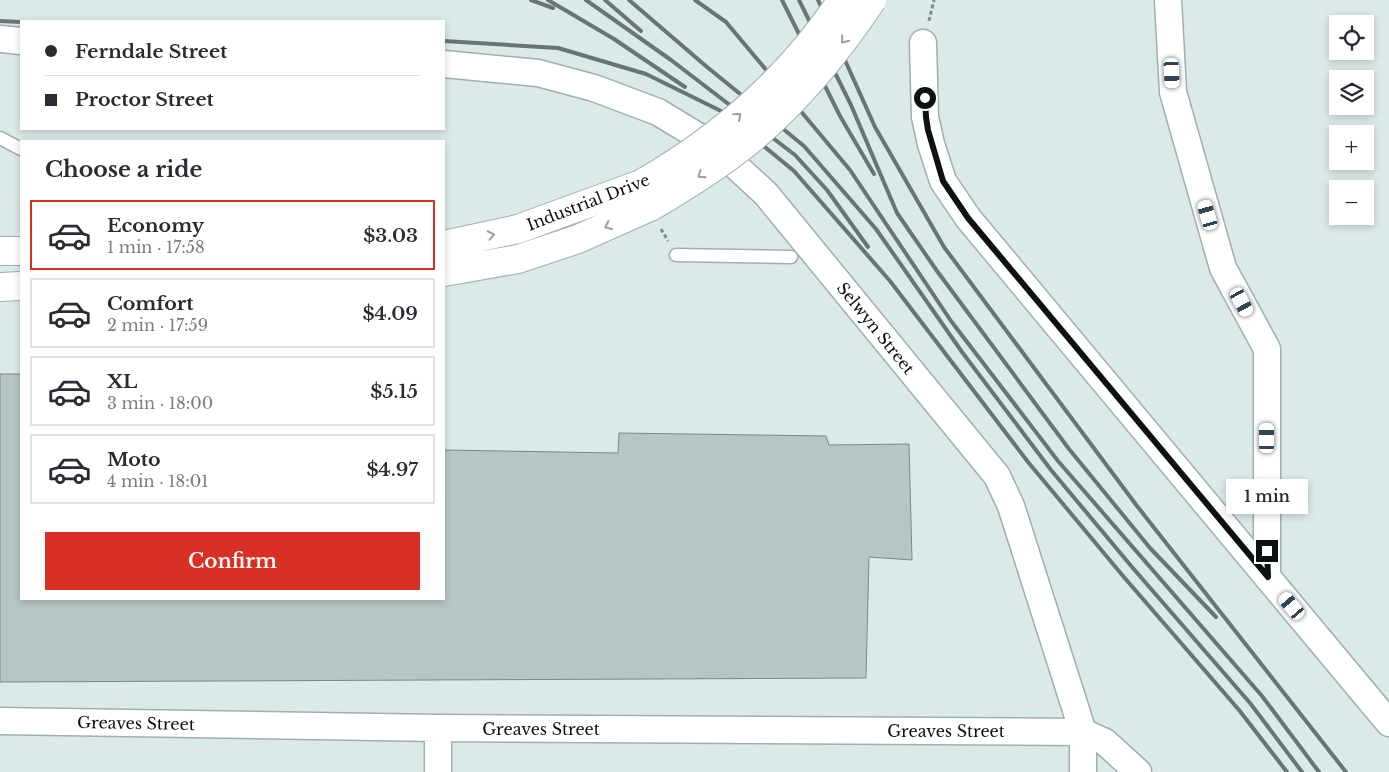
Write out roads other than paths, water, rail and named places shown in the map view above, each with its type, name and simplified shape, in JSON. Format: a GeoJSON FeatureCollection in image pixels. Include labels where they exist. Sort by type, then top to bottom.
{"type":"FeatureCollection","features":[{"type":"Feature","properties":{"kind":"highway","name":"Industrial Drive"},"geometry":{"type":"LineString","coordinates":[[445,272],[518,259],[578,239],[647,195],[694,151],[756,101],[810,44],[842,0]]}},
{"type":"Feature","properties":{"kind":"highway","name":"Industrial Drive"},"geometry":{"type":"LineString","coordinates":[[445,245],[518,229],[684,187],[750,140],[776,116],[830,57],[872,0]]}},
{"type":"Feature","properties":{"kind":"highway"},"geometry":{"type":"LineString","coordinates":[[0,251],[20,250]]}},
{"type":"Feature","properties":{"kind":"highway"},"geometry":{"type":"LineString","coordinates":[[0,286],[20,286]]}},
{"type":"Feature","properties":{"kind":"street"},"geometry":{"type":"LineString","coordinates":[[1168,0],[1173,92],[1223,268],[1267,349],[1268,577]]}},
{"type":"Feature","properties":{"kind":"street"},"geometry":{"type":"LineString","coordinates":[[0,39],[20,41]]}},
{"type":"Feature","properties":{"kind":"street"},"geometry":{"type":"LineString","coordinates":[[923,43],[926,117],[931,144],[943,181],[968,218],[1389,724]]}},
{"type":"Feature","properties":{"kind":"street","name":"Selwyn Street"},"geometry":{"type":"LineString","coordinates":[[445,64],[538,73],[594,88],[658,112],[714,146],[766,194],[997,476],[1011,506],[1083,732],[1083,772]]}},
{"type":"Feature","properties":{"kind":"street","name":"Greaves Street"},"geometry":{"type":"LineString","coordinates":[[0,721],[438,728],[1083,732]]}},
{"type":"Feature","properties":{"kind":"street"},"geometry":{"type":"LineString","coordinates":[[438,728],[438,772]]}},
{"type":"Feature","properties":{"kind":"street"},"geometry":{"type":"LineString","coordinates":[[1083,732],[1106,742],[1138,772]]}},
{"type":"Feature","properties":{"kind":"lane"},"geometry":{"type":"LineString","coordinates":[[0,138],[20,148]]}},
{"type":"Feature","properties":{"kind":"lane"},"geometry":{"type":"LineString","coordinates":[[676,255],[791,257]]}},
{"type":"Feature","properties":{"kind":"railway"},"geometry":{"type":"LineString","coordinates":[[531,0],[553,8]]}},
{"type":"Feature","properties":{"kind":"railway"},"geometry":{"type":"LineString","coordinates":[[548,0],[614,39],[685,87]]}},
{"type":"Feature","properties":{"kind":"railway"},"geometry":{"type":"LineString","coordinates":[[586,0],[671,60],[795,155],[827,190],[868,247]]}},
{"type":"Feature","properties":{"kind":"railway"},"geometry":{"type":"LineString","coordinates":[[605,0],[641,31]]}},
{"type":"Feature","properties":{"kind":"railway"},"geometry":{"type":"LineString","coordinates":[[629,0],[804,146],[876,229],[962,352],[1051,470],[1250,703],[1302,772]]}},
{"type":"Feature","properties":{"kind":"railway"},"geometry":{"type":"LineString","coordinates":[[695,0],[726,22],[850,170],[951,321],[1058,461],[1262,696],[1319,772]]}},
{"type":"Feature","properties":{"kind":"railway"},"geometry":{"type":"LineString","coordinates":[[782,0],[840,116],[874,174]]}},
{"type":"Feature","properties":{"kind":"railway"},"geometry":{"type":"LineString","coordinates":[[799,0],[851,105],[897,213],[937,271],[1069,449],[1150,548],[1216,617]]}},
{"type":"Feature","properties":{"kind":"railway"},"geometry":{"type":"LineString","coordinates":[[818,0],[875,127],[944,247],[1137,506],[1346,772]]}},
{"type":"Feature","properties":{"kind":"railway"},"geometry":{"type":"LineString","coordinates":[[0,21],[20,22]]}},
{"type":"Feature","properties":{"kind":"railway"},"geometry":{"type":"LineString","coordinates":[[445,41],[558,48],[646,74],[721,111],[794,171],[890,281],[1028,462],[1123,576],[1239,710],[1287,772]]}}]}
